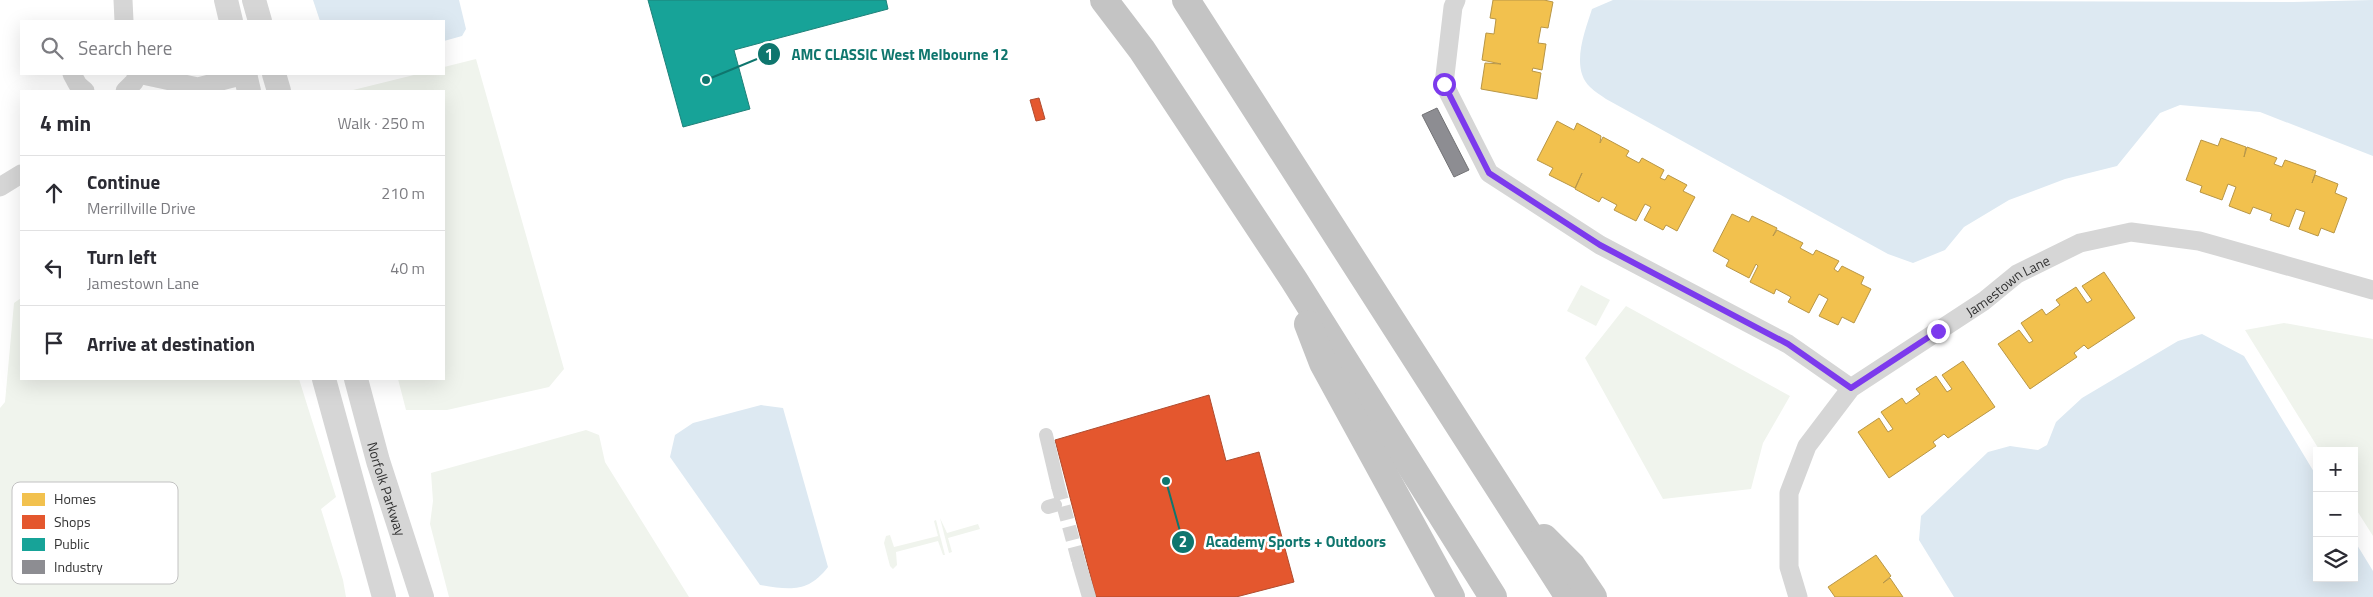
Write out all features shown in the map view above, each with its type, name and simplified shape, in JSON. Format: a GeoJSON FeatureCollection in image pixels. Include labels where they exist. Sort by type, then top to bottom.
{"type":"FeatureCollection","features":[{"type":"Feature","properties":{"kind":"highway"},"geometry":{"type":"LineString","coordinates":[[1104,0],[1142,50],[1294,280],[1493,597]]}},
{"type":"Feature","properties":{"kind":"highway"},"geometry":{"type":"LineString","coordinates":[[1186,0],[1505,501],[1569,597]]}},
{"type":"Feature","properties":{"kind":"highway"},"geometry":{"type":"LineString","coordinates":[[1294,280],[1322,363],[1451,597]]}},
{"type":"Feature","properties":{"kind":"highway"},"geometry":{"type":"LineString","coordinates":[[1505,501],[1572,566],[1594,597]]}},
{"type":"Feature","properties":{"kind":"street"},"geometry":{"type":"LineString","coordinates":[[124,0],[124,20]]}},
{"type":"Feature","properties":{"kind":"street"},"geometry":{"type":"LineString","coordinates":[[226,0],[231,20]]}},
{"type":"Feature","properties":{"kind":"street"},"geometry":{"type":"LineString","coordinates":[[254,0],[260,20]]}},
{"type":"Feature","properties":{"kind":"street"},"geometry":{"type":"LineString","coordinates":[[1456,0],[1453,8],[1444,84],[1489,173],[1600,245],[1788,344],[1851,388]]}},
{"type":"Feature","properties":{"kind":"street"},"geometry":{"type":"LineString","coordinates":[[73,75],[78,85],[84,90]]}},
{"type":"Feature","properties":{"kind":"street"},"geometry":{"type":"LineString","coordinates":[[126,90],[138,75]]}},
{"type":"Feature","properties":{"kind":"street"},"geometry":{"type":"LineString","coordinates":[[143,75],[198,87],[242,75]]}},
{"type":"Feature","properties":{"kind":"street"},"geometry":{"type":"LineString","coordinates":[[246,75],[249,90]]}},
{"type":"Feature","properties":{"kind":"street"},"geometry":{"type":"LineString","coordinates":[[274,75],[278,90]]}},
{"type":"Feature","properties":{"kind":"street"},"geometry":{"type":"LineString","coordinates":[[0,187],[20,175]]}},
{"type":"Feature","properties":{"kind":"street","name":"Jamestown Lane"},"geometry":{"type":"LineString","coordinates":[[1798,597],[1789,567],[1789,493],[1807,446],[1851,388],[1984,301],[2017,274],[2080,243],[2131,232],[2199,241],[2373,290]]}},
{"type":"Feature","properties":{"kind":"street"},"geometry":{"type":"LineString","coordinates":[[324,380],[384,597]]}},
{"type":"Feature","properties":{"kind":"street","name":"Norfolk Parkway"},"geometry":{"type":"LineString","coordinates":[[356,380],[378,461],[422,597]]}},
{"type":"Feature","properties":{"kind":"street"},"geometry":{"type":"LineString","coordinates":[[1046,435],[1058,486]]}},
{"type":"Feature","properties":{"kind":"street"},"geometry":{"type":"LineString","coordinates":[[1079,563],[1089,597]]}},
{"type":"Feature","properties":{"kind":"shaded area"},"geometry":{"type":"Polygon","coordinates":[[[313,0],[459,0],[466,29],[462,36],[445,41],[445,20],[320,20],[313,0]]]}},
{"type":"Feature","properties":{"kind":"shaded area"},"geometry":{"type":"Polygon","coordinates":[[[1613,0],[2293,2],[2373,0],[2373,156],[2260,112],[2180,105],[2160,113],[2117,166],[2065,179],[2009,200],[1964,227],[1945,250],[1913,263],[1888,254],[1606,99],[1592,89],[1584,79],[1581,70],[1580,60],[1583,38],[1592,9],[1613,0]]]}},
{"type":"Feature","properties":{"kind":"shaded area"},"geometry":{"type":"Polygon","coordinates":[[[476,59],[564,369],[549,387],[447,410],[406,410],[398,380],[445,380],[445,90],[353,90],[414,75],[445,75],[445,67],[476,59]]]}},
{"type":"Feature","properties":{"kind":"shaded area"},"geometry":{"type":"Polygon","coordinates":[[[1581,285],[1610,300],[1596,326],[1567,311],[1581,285]]]}},
{"type":"Feature","properties":{"kind":"shaded area"},"geometry":{"type":"Polygon","coordinates":[[[20,299],[20,380],[299,380],[336,497],[321,509],[343,580],[346,597],[0,597],[0,408],[5,402],[14,303],[20,299]]]}},
{"type":"Feature","properties":{"kind":"shaded area"},"geometry":{"type":"Polygon","coordinates":[[[1626,306],[1790,396],[1763,443],[1751,489],[1663,499],[1585,358],[1626,306]]]}},
{"type":"Feature","properties":{"kind":"shaded area"},"geometry":{"type":"Polygon","coordinates":[[[2284,323],[2373,339],[2373,536],[2358,512],[2358,447],[2318,447],[2245,330],[2284,323]]]}},
{"type":"Feature","properties":{"kind":"shaded area"},"geometry":{"type":"Polygon","coordinates":[[[2202,334],[2244,356],[2313,470],[2313,582],[2358,582],[2358,547],[2373,571],[2373,597],[1954,597],[1919,540],[1921,516],[1988,452],[2010,446],[2038,450],[2047,445],[2056,422],[2082,398],[2178,341],[2202,334]]]}},
{"type":"Feature","properties":{"kind":"shaded area"},"geometry":{"type":"Polygon","coordinates":[[[761,405],[783,408],[828,567],[813,581],[798,588],[760,585],[670,457],[675,435],[693,423],[761,405]]]}},
{"type":"Feature","properties":{"kind":"shaded area"},"geometry":{"type":"Polygon","coordinates":[[[586,430],[599,435],[605,462],[689,597],[449,597],[430,524],[433,501],[431,473],[586,430]]]}},
{"type":"Feature","properties":{"kind":"shaded area"},"geometry":{"type":"Polygon","coordinates":[[[940,518],[947,533],[978,524],[980,529],[948,538],[952,552],[949,553],[940,518]]]}},
{"type":"Feature","properties":{"kind":"shaded area"},"geometry":{"type":"Polygon","coordinates":[[[936,520],[945,555],[943,555],[938,541],[896,552],[897,565],[893,569],[890,566],[884,543],[886,536],[890,535],[894,547],[938,536],[934,521],[936,520]]]}},
{"type":"Feature","properties":{"kind":"building: Homes"},"geometry":{"type":"Polygon","coordinates":[[[1493,0],[1544,0],[1553,2],[1548,28],[1541,27],[1538,43],[1546,44],[1542,70],[1533,68],[1532,71],[1541,73],[1537,99],[1481,89],[1485,63],[1501,64],[1482,60],[1486,33],[1494,34],[1496,19],[1490,18],[1493,0]]]}},
{"type":"Feature","properties":{"kind":"building: Homes"},"geometry":{"type":"Polygon","coordinates":[[[1557,121],[1574,130],[1577,123],[1601,136],[1600,143],[1603,137],[1629,151],[1626,156],[1639,163],[1642,158],[1664,170],[1660,178],[1665,180],[1668,175],[1687,185],[1683,191],[1695,197],[1677,231],[1666,225],[1663,230],[1644,220],[1651,207],[1645,204],[1636,221],[1614,210],[1617,205],[1602,197],[1599,202],[1575,189],[1582,173],[1575,188],[1549,175],[1553,168],[1537,160],[1557,121]]]}},
{"type":"Feature","properties":{"kind":"building: Homes"},"geometry":{"type":"Polygon","coordinates":[[[2221,138],[2246,147],[2244,157],[2247,147],[2277,158],[2274,164],[2282,167],[2285,160],[2316,171],[2312,183],[2315,175],[2338,184],[2335,193],[2347,198],[2334,233],[2321,228],[2318,236],[2299,229],[2305,212],[2296,209],[2289,227],[2270,220],[2272,214],[2253,207],[2250,214],[2229,206],[2236,187],[2228,184],[2222,200],[2200,192],[2202,186],[2186,180],[2201,140],[2218,146],[2221,138]]]}},
{"type":"Feature","properties":{"kind":"building: Homes"},"geometry":{"type":"Polygon","coordinates":[[[1732,214],[1749,222],[1752,216],[1777,228],[1773,236],[1777,230],[1803,243],[1800,248],[1813,255],[1816,250],[1839,261],[1834,269],[1838,272],[1842,266],[1864,277],[1861,284],[1871,289],[1854,323],[1842,317],[1838,325],[1819,316],[1828,299],[1819,294],[1809,313],[1788,302],[1791,297],[1776,289],[1774,294],[1750,282],[1758,266],[1756,264],[1749,278],[1726,266],[1729,260],[1713,251],[1732,214]]]}},
{"type":"Feature","properties":{"kind":"building: Homes"},"geometry":{"type":"Polygon","coordinates":[[[2104,272],[2135,318],[2088,349],[2084,345],[2074,353],[2077,357],[2030,389],[1998,344],[2019,330],[2029,343],[2033,341],[2021,323],[2042,309],[2046,315],[2060,305],[2056,300],[2076,287],[2087,303],[2092,300],[2082,286],[2104,272]]]}},
{"type":"Feature","properties":{"kind":"building: Homes"},"geometry":{"type":"Polygon","coordinates":[[[1963,361],[1995,407],[1948,438],[1944,434],[1933,442],[1936,446],[1889,478],[1858,432],[1879,418],[1888,432],[1893,429],[1881,412],[1902,398],[1906,404],[1920,394],[1916,389],[1936,376],[1947,392],[1952,389],[1942,375],[1963,361]]]}},
{"type":"Feature","properties":{"kind":"building: Homes"},"geometry":{"type":"Polygon","coordinates":[[[1876,555],[1891,576],[1883,583],[1890,578],[1903,597],[1835,597],[1828,587],[1876,555]]]}},
{"type":"Feature","properties":{"kind":"building: Shops"},"geometry":{"type":"Polygon","coordinates":[[[1039,98],[1045,119],[1036,121],[1030,100],[1039,98]]]}},
{"type":"Feature","properties":{"kind":"building: Shops"},"geometry":{"type":"Polygon","coordinates":[[[1209,395],[1226,461],[1259,452],[1294,582],[1236,597],[1096,597],[1055,440],[1209,395]]]}},
{"type":"Feature","properties":{"kind":"building: Public"},"geometry":{"type":"Polygon","coordinates":[[[648,0],[886,0],[888,9],[734,50],[750,109],[683,127],[648,0]]]}},
{"type":"Feature","properties":{"kind":"building: Industry"},"geometry":{"type":"Polygon","coordinates":[[[1437,108],[1469,170],[1454,177],[1422,115],[1437,108]]]}},
{"type":"Feature","properties":{"kind":"tunnel"},"geometry":{"type":"LineString","coordinates":[[1058,486],[1079,563]]}},
{"type":"Feature","properties":{"kind":"place","name":"AMC CLASSIC West Melbourne 12"},"geometry":{"type":"Point","coordinates":[706,80]}},
{"type":"Feature","properties":{"kind":"place","name":"Academy Sports + Outdoors"},"geometry":{"type":"Point","coordinates":[1166,481]}},
{"type":"Feature","properties":{"kind":"route"},"geometry":{"type":"LineString","coordinates":[[1444,84],[1489,173],[1600,245],[1716,308],[1788,344],[1851,388],[1938,331]]}}]}
